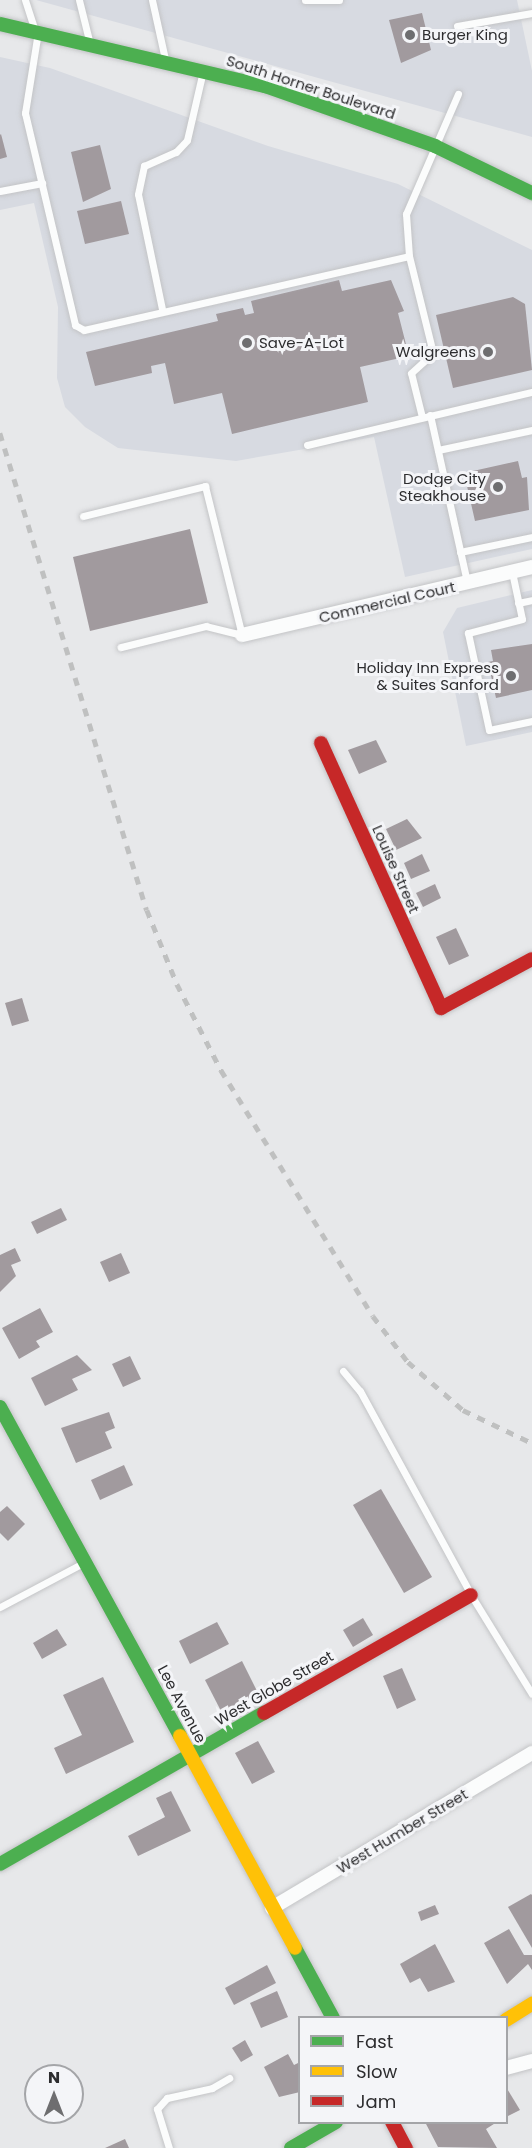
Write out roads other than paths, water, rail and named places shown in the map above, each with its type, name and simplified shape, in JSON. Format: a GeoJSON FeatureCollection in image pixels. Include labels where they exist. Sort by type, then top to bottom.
{"type":"FeatureCollection","features":[{"type":"Feature","properties":{"kind":"street","name":"South Horner Boulevard"},"geometry":{"type":"LineString","coordinates":[[0,24],[202,70],[347,112],[435,146],[532,194]]}},
{"type":"Feature","properties":{"kind":"street","name":"Commercial Court"},"geometry":{"type":"LineString","coordinates":[[243,635],[532,567]]}},
{"type":"Feature","properties":{"kind":"street","name":"Louise Street"},"geometry":{"type":"LineString","coordinates":[[321,743],[441,1008],[532,959]]}},
{"type":"Feature","properties":{"kind":"street","name":"Lee Avenue"},"geometry":{"type":"LineString","coordinates":[[0,1407],[332,2016]]}},
{"type":"Feature","properties":{"kind":"street","name":"West Globe Street"},"geometry":{"type":"LineString","coordinates":[[0,1864],[471,1595]]}},
{"type":"Feature","properties":{"kind":"street","name":"West Humber Street"},"geometry":{"type":"LineString","coordinates":[[272,1908],[532,1753]]}},
{"type":"Feature","properties":{"kind":"street"},"geometry":{"type":"LineString","coordinates":[[508,2019],[532,2004]]}},
{"type":"Feature","properties":{"kind":"street"},"geometry":{"type":"LineString","coordinates":[[508,2068],[532,2061]]}},
{"type":"Feature","properties":{"kind":"street"},"geometry":{"type":"LineString","coordinates":[[291,2148],[333,2124]]}},
{"type":"Feature","properties":{"kind":"street"},"geometry":{"type":"LineString","coordinates":[[393,2124],[406,2148]]}},
{"type":"Feature","properties":{"kind":"lane"},"geometry":{"type":"LineString","coordinates":[[25,0],[36,33],[26,113],[75,325],[84,330],[162,309],[408,256]]}},
{"type":"Feature","properties":{"kind":"lane"},"geometry":{"type":"LineString","coordinates":[[79,0],[90,45]]}},
{"type":"Feature","properties":{"kind":"lane"},"geometry":{"type":"LineString","coordinates":[[152,0],[166,62]]}},
{"type":"Feature","properties":{"kind":"lane"},"geometry":{"type":"LineString","coordinates":[[305,0],[339,0]]}},
{"type":"Feature","properties":{"kind":"lane"},"geometry":{"type":"LineString","coordinates":[[457,26],[532,13]]}},
{"type":"Feature","properties":{"kind":"lane"},"geometry":{"type":"LineString","coordinates":[[162,309],[138,194],[144,166],[176,152],[187,140],[202,70]]}},
{"type":"Feature","properties":{"kind":"lane"},"geometry":{"type":"LineString","coordinates":[[422,417],[411,374],[432,353],[408,256],[406,214],[458,94]]}},
{"type":"Feature","properties":{"kind":"lane"},"geometry":{"type":"LineString","coordinates":[[0,191],[42,183]]}},
{"type":"Feature","properties":{"kind":"lane"},"geometry":{"type":"LineString","coordinates":[[307,445],[532,392]]}},
{"type":"Feature","properties":{"kind":"lane"},"geometry":{"type":"LineString","coordinates":[[430,415],[467,584]]}},
{"type":"Feature","properties":{"kind":"lane"},"geometry":{"type":"LineString","coordinates":[[438,450],[532,430]]}},
{"type":"Feature","properties":{"kind":"lane"},"geometry":{"type":"LineString","coordinates":[[83,516],[205,486],[243,635],[206,626],[121,646]]}},
{"type":"Feature","properties":{"kind":"lane"},"geometry":{"type":"LineString","coordinates":[[460,552],[532,537]]}},
{"type":"Feature","properties":{"kind":"lane"},"geometry":{"type":"LineString","coordinates":[[512,572],[522,620],[468,633],[489,730],[532,721]]}},
{"type":"Feature","properties":{"kind":"lane"},"geometry":{"type":"LineString","coordinates":[[518,603],[532,600]]}},
{"type":"Feature","properties":{"kind":"lane"},"geometry":{"type":"LineString","coordinates":[[342,1371],[373,1413],[471,1595],[532,1694]]}},
{"type":"Feature","properties":{"kind":"lane"},"geometry":{"type":"LineString","coordinates":[[0,1607],[86,1562]]}},
{"type":"Feature","properties":{"kind":"lane"},"geometry":{"type":"LineString","coordinates":[[169,2148],[157,2109],[167,2098],[212,2088],[229,2078]]}},
{"type":"Feature","properties":{"kind":"railway"},"geometry":{"type":"LineString","coordinates":[[0,433],[147,910],[177,984],[221,1070],[373,1316],[408,1362],[463,1410],[532,1443]]}},
{"type":"Feature","properties":{"kind":"place","name":"Burger King"},"geometry":{"type":"Point","coordinates":[410,35]}},
{"type":"Feature","properties":{"kind":"place","name":"Save-A-Lot"},"geometry":{"type":"Point","coordinates":[247,343]}},
{"type":"Feature","properties":{"kind":"place","name":"Walgreens"},"geometry":{"type":"Point","coordinates":[488,352]}},
{"type":"Feature","properties":{"kind":"place","name":"Dodge City Steakhouse"},"geometry":{"type":"Point","coordinates":[498,487]}},
{"type":"Feature","properties":{"kind":"place","name":"Holiday Inn Express & Suites Sanford"},"geometry":{"type":"Point","coordinates":[511,676]}}]}
